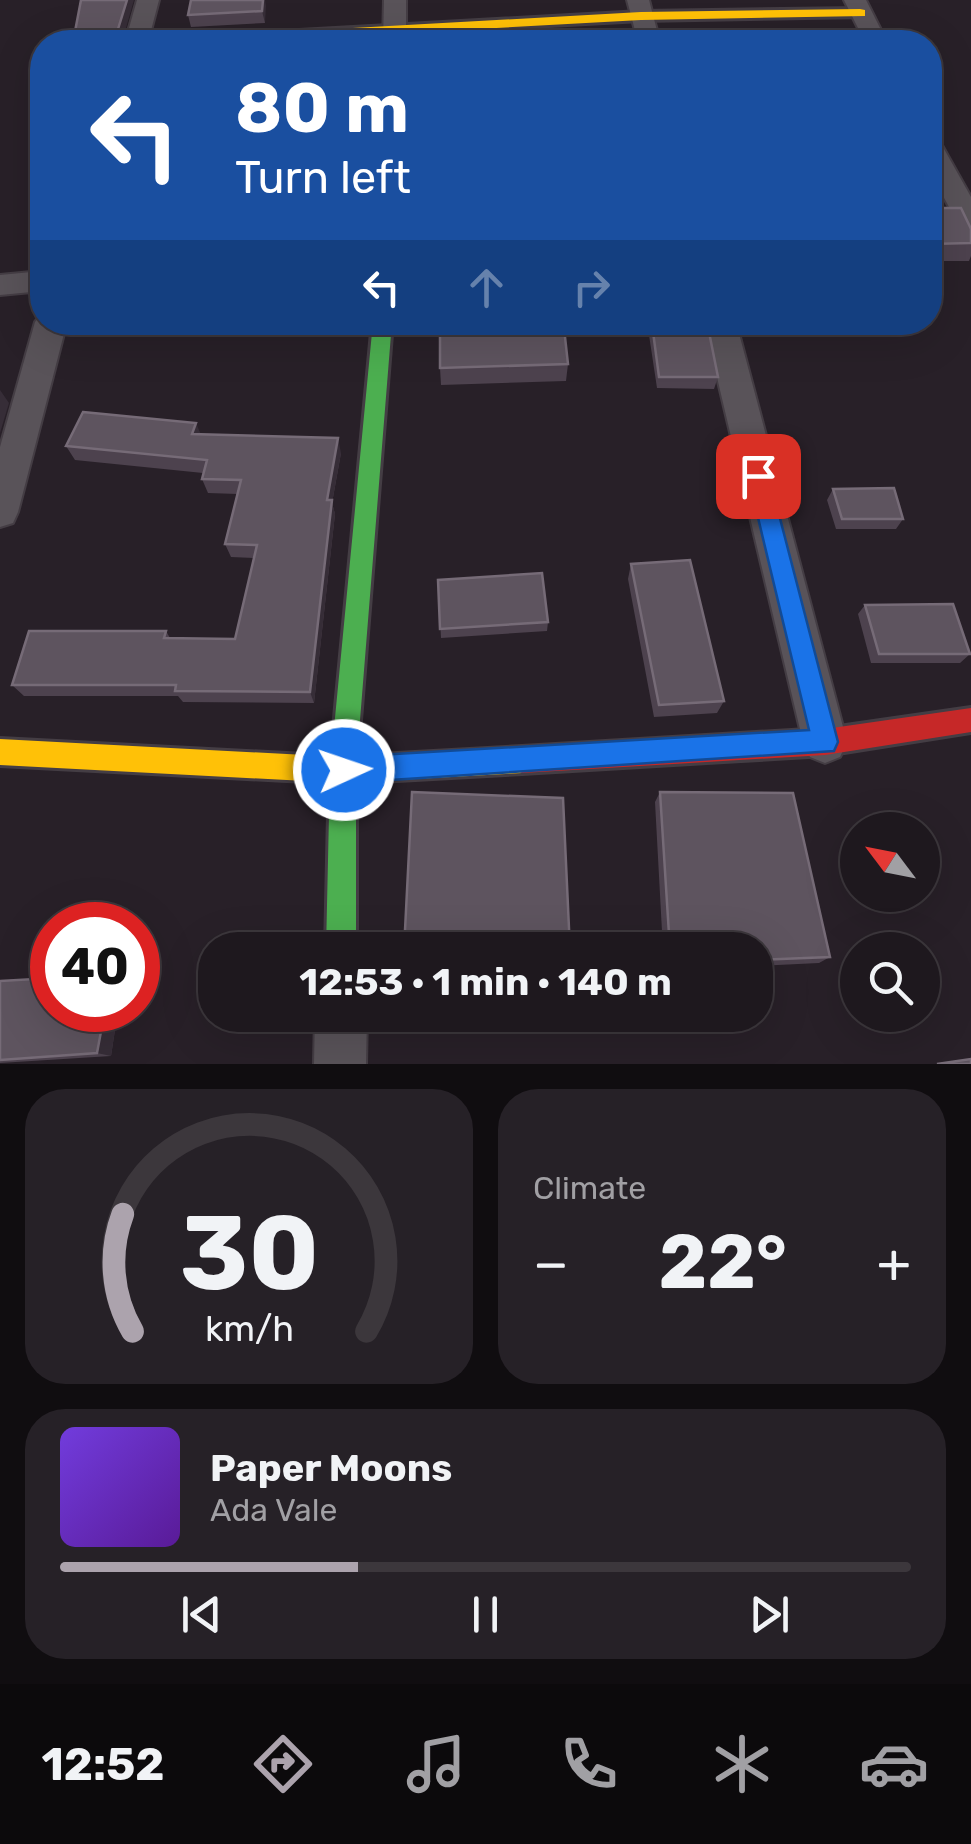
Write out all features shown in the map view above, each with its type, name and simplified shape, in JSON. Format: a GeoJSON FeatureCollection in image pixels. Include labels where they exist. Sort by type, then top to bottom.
{"type":"FeatureCollection","features":[{"type":"Feature","properties":{"kind":"street"},"geometry":{"type":"LineString","coordinates":[[140,30],[148,0]]}},
{"type":"Feature","properties":{"kind":"street"},"geometry":{"type":"LineString","coordinates":[[395,0],[395,30]]}},
{"type":"Feature","properties":{"kind":"street"},"geometry":{"type":"LineString","coordinates":[[447,30],[639,8],[858,6],[870,30]]}},
{"type":"Feature","properties":{"kind":"street"},"geometry":{"type":"LineString","coordinates":[[942,169],[971,224]]}},
{"type":"Feature","properties":{"kind":"street"},"geometry":{"type":"LineString","coordinates":[[0,285],[30,282]]}},
{"type":"Feature","properties":{"kind":"street"},"geometry":{"type":"LineString","coordinates":[[0,512],[48,335]]}},
{"type":"Feature","properties":{"kind":"street"},"geometry":{"type":"LineString","coordinates":[[342,932],[344,770],[382,335]]}},
{"type":"Feature","properties":{"kind":"street"},"geometry":{"type":"LineString","coordinates":[[723,335],[825,742]]}},
{"type":"Feature","properties":{"kind":"street"},"geometry":{"type":"LineString","coordinates":[[0,752],[344,770],[825,742],[971,720]]}},
{"type":"Feature","properties":{"kind":"street"},"geometry":{"type":"LineString","coordinates":[[340,1064],[341,1032]]}},
{"type":"Feature","properties":{"kind":"building"},"geometry":{"type":"Polygon","coordinates":[[[81,0],[127,0],[118,30],[75,30],[81,0]]]}},
{"type":"Feature","properties":{"kind":"building"},"geometry":{"type":"Polygon","coordinates":[[[191,0],[263,0],[262,11],[188,15],[191,0]]]}},
{"type":"Feature","properties":{"kind":"building"},"geometry":{"type":"Polygon","coordinates":[[[942,208],[961,208],[971,229],[971,243],[942,244],[942,208]]]}},
{"type":"Feature","properties":{"kind":"building"},"geometry":{"type":"Polygon","coordinates":[[[440,335],[565,335],[568,364],[440,368],[440,335]]]}},
{"type":"Feature","properties":{"kind":"building"},"geometry":{"type":"Polygon","coordinates":[[[653,335],[710,335],[718,377],[659,377],[653,335]]]}},
{"type":"Feature","properties":{"kind":"building"},"geometry":{"type":"Polygon","coordinates":[[[83,412],[196,423],[192,434],[338,438],[327,500],[332,500],[310,692],[175,691],[176,685],[12,685],[29,631],[166,631],[164,638],[235,639],[257,545],[225,544],[241,480],[202,479],[207,460],[66,446],[83,412]]]}},
{"type":"Feature","properties":{"kind":"building"},"geometry":{"type":"Polygon","coordinates":[[[894,488],[903,519],[842,519],[833,489],[894,488]]]}},
{"type":"Feature","properties":{"kind":"building"},"geometry":{"type":"Polygon","coordinates":[[[690,560],[724,701],[659,705],[631,564],[690,560]]]}},
{"type":"Feature","properties":{"kind":"building"},"geometry":{"type":"Polygon","coordinates":[[[542,573],[548,622],[440,629],[438,580],[542,573]]]}},
{"type":"Feature","properties":{"kind":"building"},"geometry":{"type":"Polygon","coordinates":[[[953,604],[970,654],[879,654],[865,605],[953,604]]]}},
{"type":"Feature","properties":{"kind":"building"},"geometry":{"type":"Polygon","coordinates":[[[412,792],[563,798],[569,932],[405,932],[412,792]]]}},
{"type":"Feature","properties":{"kind":"building"},"geometry":{"type":"Polygon","coordinates":[[[660,792],[793,793],[830,957],[773,959],[773,932],[669,932],[660,792]]]}},
{"type":"Feature","properties":{"kind":"building"},"geometry":{"type":"Polygon","coordinates":[[[30,979],[30,1032],[101,1032],[97,1053],[0,1060],[0,981],[30,979]]]}},
{"type":"Feature","properties":{"kind":"building"},"geometry":{"type":"Polygon","coordinates":[[[971,1059],[971,1064],[937,1064],[971,1059]]]}},
{"type":"Feature","properties":{"kind":"traffic: fast"},"geometry":{"type":"LineString","coordinates":[[341,932],[343,770],[382,335]]}},
{"type":"Feature","properties":{"kind":"traffic: slow"},"geometry":{"type":"LineString","coordinates":[[390,30],[641,16],[860,13]]}},
{"type":"Feature","properties":{"kind":"traffic: slow"},"geometry":{"type":"LineString","coordinates":[[0,752],[343,770],[522,760]]}},
{"type":"Feature","properties":{"kind":"traffic: jam"},"geometry":{"type":"LineString","coordinates":[[522,760],[825,742],[971,720]]}},
{"type":"Feature","properties":{"kind":"route"},"geometry":{"type":"LineString","coordinates":[[344,770],[825,742],[758,476]]}}]}
